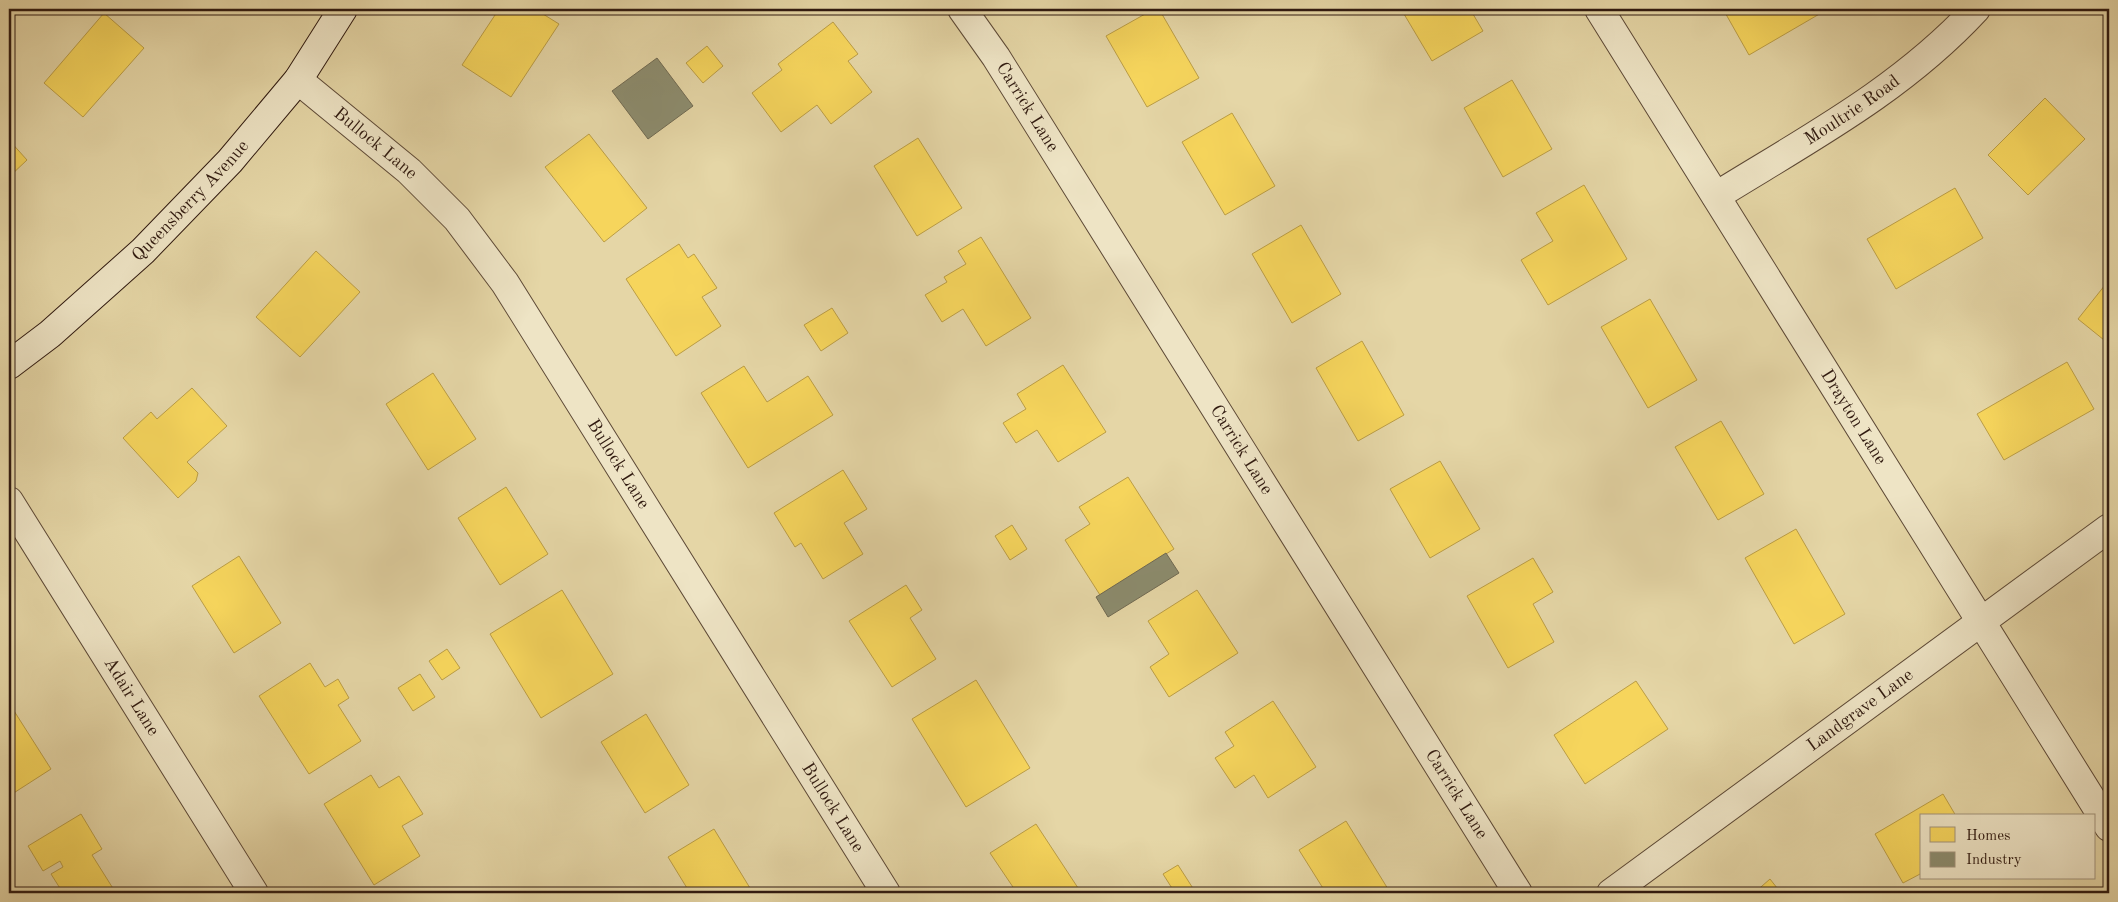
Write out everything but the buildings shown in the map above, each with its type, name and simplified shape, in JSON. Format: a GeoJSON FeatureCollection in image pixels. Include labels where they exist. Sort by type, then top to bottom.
{"type":"FeatureCollection","features":[{"type":"Feature","properties":{"kind":"street","name":"Queensberry Avenue"},"geometry":{"type":"LineString","coordinates":[[9,365],[50,334],[143,251],[230,161],[298,80],[343,9]]}},
{"type":"Feature","properties":{"kind":"street","name":"Carrick Lane"},"geometry":{"type":"LineString","coordinates":[[962,9],[1001,66],[1518,893]]}},
{"type":"Feature","properties":{"kind":"street","name":"Drayton Lane"},"geometry":{"type":"LineString","coordinates":[[1599,9],[2109,826]]}},
{"type":"Feature","properties":{"kind":"street","name":"Moultrie Road"},"geometry":{"type":"LineString","coordinates":[[1716,196],[1865,105],[1920,64],[1976,9]]}},
{"type":"Feature","properties":{"kind":"street","name":"Bullock Lane"},"geometry":{"type":"LineString","coordinates":[[298,80],[409,171],[457,219],[505,283],[886,893]]}},
{"type":"Feature","properties":{"kind":"street","name":"Adair Lane"},"geometry":{"type":"LineString","coordinates":[[9,501],[254,893]]}},
{"type":"Feature","properties":{"kind":"street","name":"Landgrave Lane"},"geometry":{"type":"LineString","coordinates":[[1611,893],[1983,623],[2109,528]]}}]}
